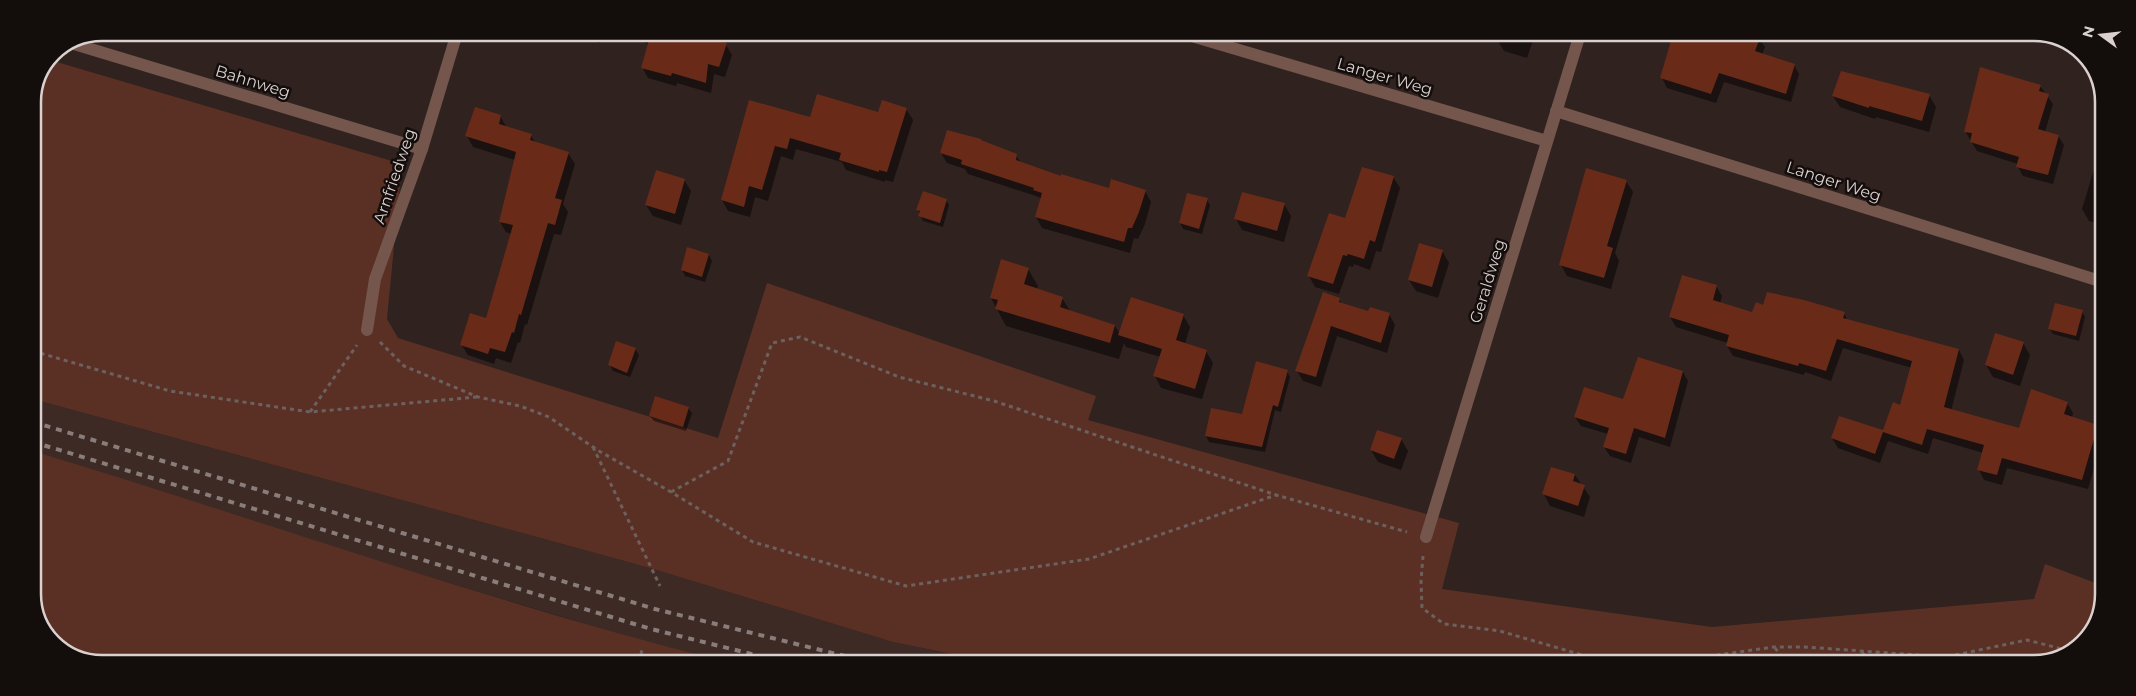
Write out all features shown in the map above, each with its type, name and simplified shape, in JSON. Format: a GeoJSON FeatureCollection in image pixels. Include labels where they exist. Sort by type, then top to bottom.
{"type":"FeatureCollection","features":[{"type":"Feature","properties":{"kind":"street","name":"Arnfriedweg"},"geometry":{"type":"LineString","coordinates":[[367,330],[375,280],[422,149],[455,41]]}},
{"type":"Feature","properties":{"kind":"street","name":"Langer Weg"},"geometry":{"type":"LineString","coordinates":[[1209,41],[1547,141]]}},
{"type":"Feature","properties":{"kind":"street","name":"Geraldweg"},"geometry":{"type":"LineString","coordinates":[[1426,538],[1578,41]]}},
{"type":"Feature","properties":{"kind":"street","name":"Bahnweg"},"geometry":{"type":"LineString","coordinates":[[80,46],[422,149]]}},
{"type":"Feature","properties":{"kind":"street","name":"Langer Weg"},"geometry":{"type":"LineString","coordinates":[[1556,111],[2095,280]]}},
{"type":"Feature","properties":{"kind":"path"},"geometry":{"type":"LineString","coordinates":[[310,412],[367,330],[404,366],[478,397],[520,406],[549,417],[593,446],[753,542],[906,586],[1089,559],[1276,494]]}},
{"type":"Feature","properties":{"kind":"path"},"geometry":{"type":"LineString","coordinates":[[671,492],[728,461],[772,343],[800,337],[899,377],[994,401],[1276,494],[1426,538]]}},
{"type":"Feature","properties":{"kind":"path"},"geometry":{"type":"LineString","coordinates":[[41,353],[170,390],[310,412],[478,397]]}},
{"type":"Feature","properties":{"kind":"path"},"geometry":{"type":"LineString","coordinates":[[593,446],[660,586]]}},
{"type":"Feature","properties":{"kind":"path"},"geometry":{"type":"LineString","coordinates":[[1423,554],[1420,581],[1422,608],[1444,624],[1500,631],[1582,655]]}},
{"type":"Feature","properties":{"kind":"path"},"geometry":{"type":"LineString","coordinates":[[1956,655],[2027,640],[2060,648]]}},
{"type":"Feature","properties":{"kind":"path"},"geometry":{"type":"LineString","coordinates":[[1774,647],[1781,655]]}},
{"type":"Feature","properties":{"kind":"path"},"geometry":{"type":"LineString","coordinates":[[1718,655],[1774,647],[1805,647],[1918,655]]}},
{"type":"Feature","properties":{"kind":"path"},"geometry":{"type":"LineString","coordinates":[[641,655],[642,650]]}},
{"type":"Feature","properties":{"kind":"path"},"geometry":{"type":"LineString","coordinates":[[1862,651],[1864,655]]}},
{"type":"Feature","properties":{"kind":"shaded area"},"geometry":{"type":"Polygon","coordinates":[[[57,62],[402,164],[387,319],[398,338],[718,438],[767,283],[1096,396],[1088,420],[1459,523],[1442,589],[1712,627],[2034,599],[2045,564],[2095,583],[2095,593],[2093,609],[2080,634],[2061,648],[2033,655],[957,655],[893,642],[650,568],[41,401],[41,103],[46,79],[57,62]]]}},
{"type":"Feature","properties":{"kind":"shaded area"},"geometry":{"type":"Polygon","coordinates":[[[41,401],[650,568],[893,642],[957,655],[698,655],[646,642],[403,569],[41,454],[41,401]]]}},
{"type":"Feature","properties":{"kind":"shaded area"},"geometry":{"type":"Polygon","coordinates":[[[41,453],[465,588],[700,655],[103,655],[87,653],[75,648],[56,634],[49,624],[42,605],[41,453]]]}},
{"type":"Feature","properties":{"kind":"building"},"geometry":{"type":"Polygon","coordinates":[[[649,41],[720,41],[727,43],[719,67],[708,64],[706,83],[672,73],[671,76],[641,68],[649,41]]]}},
{"type":"Feature","properties":{"kind":"building"},"geometry":{"type":"Polygon","coordinates":[[[1671,41],[1759,41],[1755,51],[1795,64],[1786,94],[1719,73],[1711,94],[1660,78],[1671,41]]]}},
{"type":"Feature","properties":{"kind":"building"},"geometry":{"type":"Polygon","coordinates":[[[1980,67],[2041,85],[2039,91],[2049,94],[2038,129],[2059,135],[2048,175],[2016,167],[2019,157],[1970,142],[1972,133],[1964,132],[1980,67]]]}},
{"type":"Feature","properties":{"kind":"building"},"geometry":{"type":"Polygon","coordinates":[[[1841,71],[1930,94],[1922,121],[1869,106],[1869,108],[1832,96],[1841,71]]]}},
{"type":"Feature","properties":{"kind":"building"},"geometry":{"type":"Polygon","coordinates":[[[817,94],[878,112],[882,100],[907,108],[887,172],[879,170],[879,172],[839,160],[841,153],[790,138],[787,149],[775,146],[762,190],[749,186],[744,207],[721,200],[749,100],[810,117],[817,94]]]}},
{"type":"Feature","properties":{"kind":"building"},"geometry":{"type":"Polygon","coordinates":[[[475,107],[501,115],[499,124],[532,134],[530,140],[569,152],[555,198],[562,200],[555,225],[548,223],[514,333],[512,332],[505,352],[490,348],[488,354],[460,345],[470,313],[486,318],[513,225],[499,222],[516,152],[465,136],[475,107]]]}},
{"type":"Feature","properties":{"kind":"building"},"geometry":{"type":"Polygon","coordinates":[[[947,130],[981,139],[1017,154],[1016,160],[1061,176],[1061,174],[1109,188],[1111,179],[1146,190],[1139,212],[1132,228],[1128,228],[1124,242],[1035,217],[1042,193],[1033,190],[1034,188],[961,164],[962,160],[940,153],[947,130]]]}},
{"type":"Feature","properties":{"kind":"building"},"geometry":{"type":"Polygon","coordinates":[[[1362,167],[1394,176],[1375,242],[1370,240],[1364,259],[1348,254],[1347,256],[1343,255],[1333,284],[1307,276],[1329,213],[1345,218],[1362,167]]]}},
{"type":"Feature","properties":{"kind":"building"},"geometry":{"type":"Polygon","coordinates":[[[1586,168],[1627,180],[1607,246],[1613,248],[1604,278],[1559,265],[1586,168]]]}},
{"type":"Feature","properties":{"kind":"building"},"geometry":{"type":"Polygon","coordinates":[[[656,170],[685,179],[675,214],[645,205],[656,170]]]}},
{"type":"Feature","properties":{"kind":"building"},"geometry":{"type":"Polygon","coordinates":[[[923,191],[947,199],[940,223],[918,216],[920,211],[916,210],[923,191]]]}},
{"type":"Feature","properties":{"kind":"building"},"geometry":{"type":"Polygon","coordinates":[[[1242,192],[1285,203],[1277,231],[1234,219],[1242,192]]]}},
{"type":"Feature","properties":{"kind":"building"},"geometry":{"type":"Polygon","coordinates":[[[1187,193],[1208,198],[1199,229],[1179,223],[1187,193]]]}},
{"type":"Feature","properties":{"kind":"building"},"geometry":{"type":"Polygon","coordinates":[[[1419,243],[1443,250],[1432,287],[1408,280],[1419,243]]]}},
{"type":"Feature","properties":{"kind":"building"},"geometry":{"type":"Polygon","coordinates":[[[687,247],[709,254],[702,277],[681,270],[687,247]]]}},
{"type":"Feature","properties":{"kind":"building"},"geometry":{"type":"Polygon","coordinates":[[[1001,259],[1029,268],[1024,284],[1063,297],[1060,307],[1115,325],[1110,343],[995,309],[998,300],[990,298],[1001,259]]]}},
{"type":"Feature","properties":{"kind":"building"},"geometry":{"type":"Polygon","coordinates":[[[1682,275],[1717,285],[1713,300],[1752,312],[1756,302],[1763,305],[1767,292],[1845,312],[1843,318],[1959,349],[1944,407],[2019,428],[2031,389],[2068,402],[2064,414],[2095,424],[2095,435],[2082,480],[2002,458],[1997,475],[1977,470],[1984,445],[1927,429],[1922,445],[1883,432],[1875,454],[1831,438],[1839,416],[1883,430],[1893,402],[1900,405],[1912,361],[1837,339],[1826,371],[1799,363],[1798,366],[1726,346],[1729,335],[1669,317],[1682,275]]]}},
{"type":"Feature","properties":{"kind":"building"},"geometry":{"type":"Polygon","coordinates":[[[1323,292],[1340,298],[1339,302],[1368,311],[1370,307],[1390,313],[1381,343],[1331,326],[1316,377],[1295,371],[1323,292]]]}},
{"type":"Feature","properties":{"kind":"building"},"geometry":{"type":"Polygon","coordinates":[[[1131,297],[1184,314],[1176,340],[1207,350],[1195,389],[1153,376],[1162,349],[1118,335],[1131,297]]]}},
{"type":"Feature","properties":{"kind":"building"},"geometry":{"type":"Polygon","coordinates":[[[2055,303],[2083,310],[2076,336],[2048,329],[2055,303]]]}},
{"type":"Feature","properties":{"kind":"building"},"geometry":{"type":"Polygon","coordinates":[[[1995,333],[2024,342],[2013,375],[1985,365],[1995,333]]]}},
{"type":"Feature","properties":{"kind":"building"},"geometry":{"type":"Polygon","coordinates":[[[616,341],[636,348],[627,373],[608,365],[616,341]]]}},
{"type":"Feature","properties":{"kind":"building"},"geometry":{"type":"Polygon","coordinates":[[[1638,357],[1683,371],[1665,438],[1634,428],[1626,454],[1603,447],[1609,428],[1574,417],[1584,387],[1623,399],[1638,357]]]}},
{"type":"Feature","properties":{"kind":"building"},"geometry":{"type":"Polygon","coordinates":[[[1256,361],[1288,370],[1278,407],[1273,405],[1262,447],[1205,436],[1211,408],[1242,414],[1256,361]]]}},
{"type":"Feature","properties":{"kind":"building"},"geometry":{"type":"Polygon","coordinates":[[[655,396],[689,407],[683,427],[649,416],[655,396]]]}},
{"type":"Feature","properties":{"kind":"building"},"geometry":{"type":"Polygon","coordinates":[[[1377,430],[1402,438],[1394,459],[1370,450],[1377,430]]]}},
{"type":"Feature","properties":{"kind":"building"},"geometry":{"type":"Polygon","coordinates":[[[1551,467],[1575,474],[1573,481],[1585,485],[1578,506],[1542,494],[1551,467]]]}},
{"type":"Feature","properties":{"kind":"railway"},"geometry":{"type":"LineString","coordinates":[[41,424],[655,609],[841,655]]}},
{"type":"Feature","properties":{"kind":"railway"},"geometry":{"type":"LineString","coordinates":[[41,444],[651,629],[756,655]]}}]}
